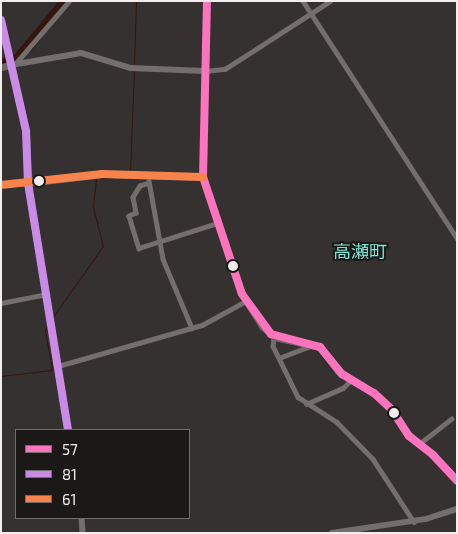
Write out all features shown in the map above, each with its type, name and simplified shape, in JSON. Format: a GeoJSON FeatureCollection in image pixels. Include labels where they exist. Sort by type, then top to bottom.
{"type":"FeatureCollection","features":[{"type":"Feature","properties":{"kind":"main road"},"geometry":{"type":"LineString","coordinates":[[1,68],[11,65],[26,131],[28,183],[79,175],[149,179],[203,177],[246,301],[263,326],[274,336],[315,345],[326,352],[338,371],[374,393],[418,444],[457,481]]}},
{"type":"Feature","properties":{"kind":"street"},"geometry":{"type":"LineString","coordinates":[[11,65],[20,60],[68,1]]}},
{"type":"Feature","properties":{"kind":"street"},"geometry":{"type":"LineString","coordinates":[[203,177],[207,1]]}},
{"type":"Feature","properties":{"kind":"street"},"geometry":{"type":"LineString","coordinates":[[303,1],[457,238]]}},
{"type":"Feature","properties":{"kind":"street"},"geometry":{"type":"LineString","coordinates":[[11,65],[73,53],[132,68],[224,70],[330,1]]}},
{"type":"Feature","properties":{"kind":"street"},"geometry":{"type":"LineString","coordinates":[[1,20],[11,65]]}},
{"type":"Feature","properties":{"kind":"street"},"geometry":{"type":"LineString","coordinates":[[192,328],[169,276],[160,242],[149,179],[140,186],[133,197],[136,213],[129,216],[139,248],[160,242],[218,223]]}},
{"type":"Feature","properties":{"kind":"street"},"geometry":{"type":"LineString","coordinates":[[1,185],[28,183],[68,429]]}},
{"type":"Feature","properties":{"kind":"street"},"geometry":{"type":"LineString","coordinates":[[1,302],[47,294]]}},
{"type":"Feature","properties":{"kind":"street"},"geometry":{"type":"LineString","coordinates":[[58,366],[192,328],[246,301]]}},
{"type":"Feature","properties":{"kind":"street"},"geometry":{"type":"LineString","coordinates":[[274,336],[272,342],[298,397],[306,404],[337,422],[373,459],[414,522]]}},
{"type":"Feature","properties":{"kind":"street"},"geometry":{"type":"LineString","coordinates":[[279,358],[315,345]]}},
{"type":"Feature","properties":{"kind":"street"},"geometry":{"type":"LineString","coordinates":[[306,404],[343,388],[351,380]]}},
{"type":"Feature","properties":{"kind":"street"},"geometry":{"type":"LineString","coordinates":[[418,444],[451,419]]}},
{"type":"Feature","properties":{"kind":"street"},"geometry":{"type":"LineString","coordinates":[[332,533],[414,522],[457,509]]}},
{"type":"Feature","properties":{"kind":"street"},"geometry":{"type":"LineString","coordinates":[[82,519],[83,533]]}},
{"type":"Feature","properties":{"kind":"waterway"},"geometry":{"type":"LineString","coordinates":[[1,63],[17,58],[64,1]]}},
{"type":"Feature","properties":{"kind":"waterway"},"geometry":{"type":"LineString","coordinates":[[134,65],[136,1]]}},
{"type":"Feature","properties":{"kind":"waterway"},"geometry":{"type":"LineString","coordinates":[[30,51],[40,38]]}},
{"type":"Feature","properties":{"kind":"waterway"},"geometry":{"type":"LineString","coordinates":[[130,173],[134,69]]}},
{"type":"Feature","properties":{"kind":"waterway"},"geometry":{"type":"LineString","coordinates":[[52,318],[103,246],[93,207],[96,178]]}},
{"type":"Feature","properties":{"kind":"waterway"},"geometry":{"type":"LineString","coordinates":[[100,178],[113,178]]}},
{"type":"Feature","properties":{"kind":"waterway"},"geometry":{"type":"LineString","coordinates":[[1,376],[52,370],[45,330],[49,323]]}},
{"type":"Feature","properties":{"kind":"transit line","name":"57"},"geometry":{"type":"LineString","coordinates":[[207,1],[203,177],[242,294],[271,334],[320,347],[342,374],[374,393],[392,410],[409,436],[433,455],[457,481]]}},
{"type":"Feature","properties":{"kind":"transit line","name":"81"},"geometry":{"type":"LineString","coordinates":[[1,20],[26,131],[28,183],[68,429]]}},
{"type":"Feature","properties":{"kind":"transit line","name":"61"},"geometry":{"type":"LineString","coordinates":[[1,185],[102,174],[203,177]]}},
{"type":"Feature","properties":{"kind":"district","name":"高瀬町"},"geometry":{"type":"Point","coordinates":[360,251]}}]}
